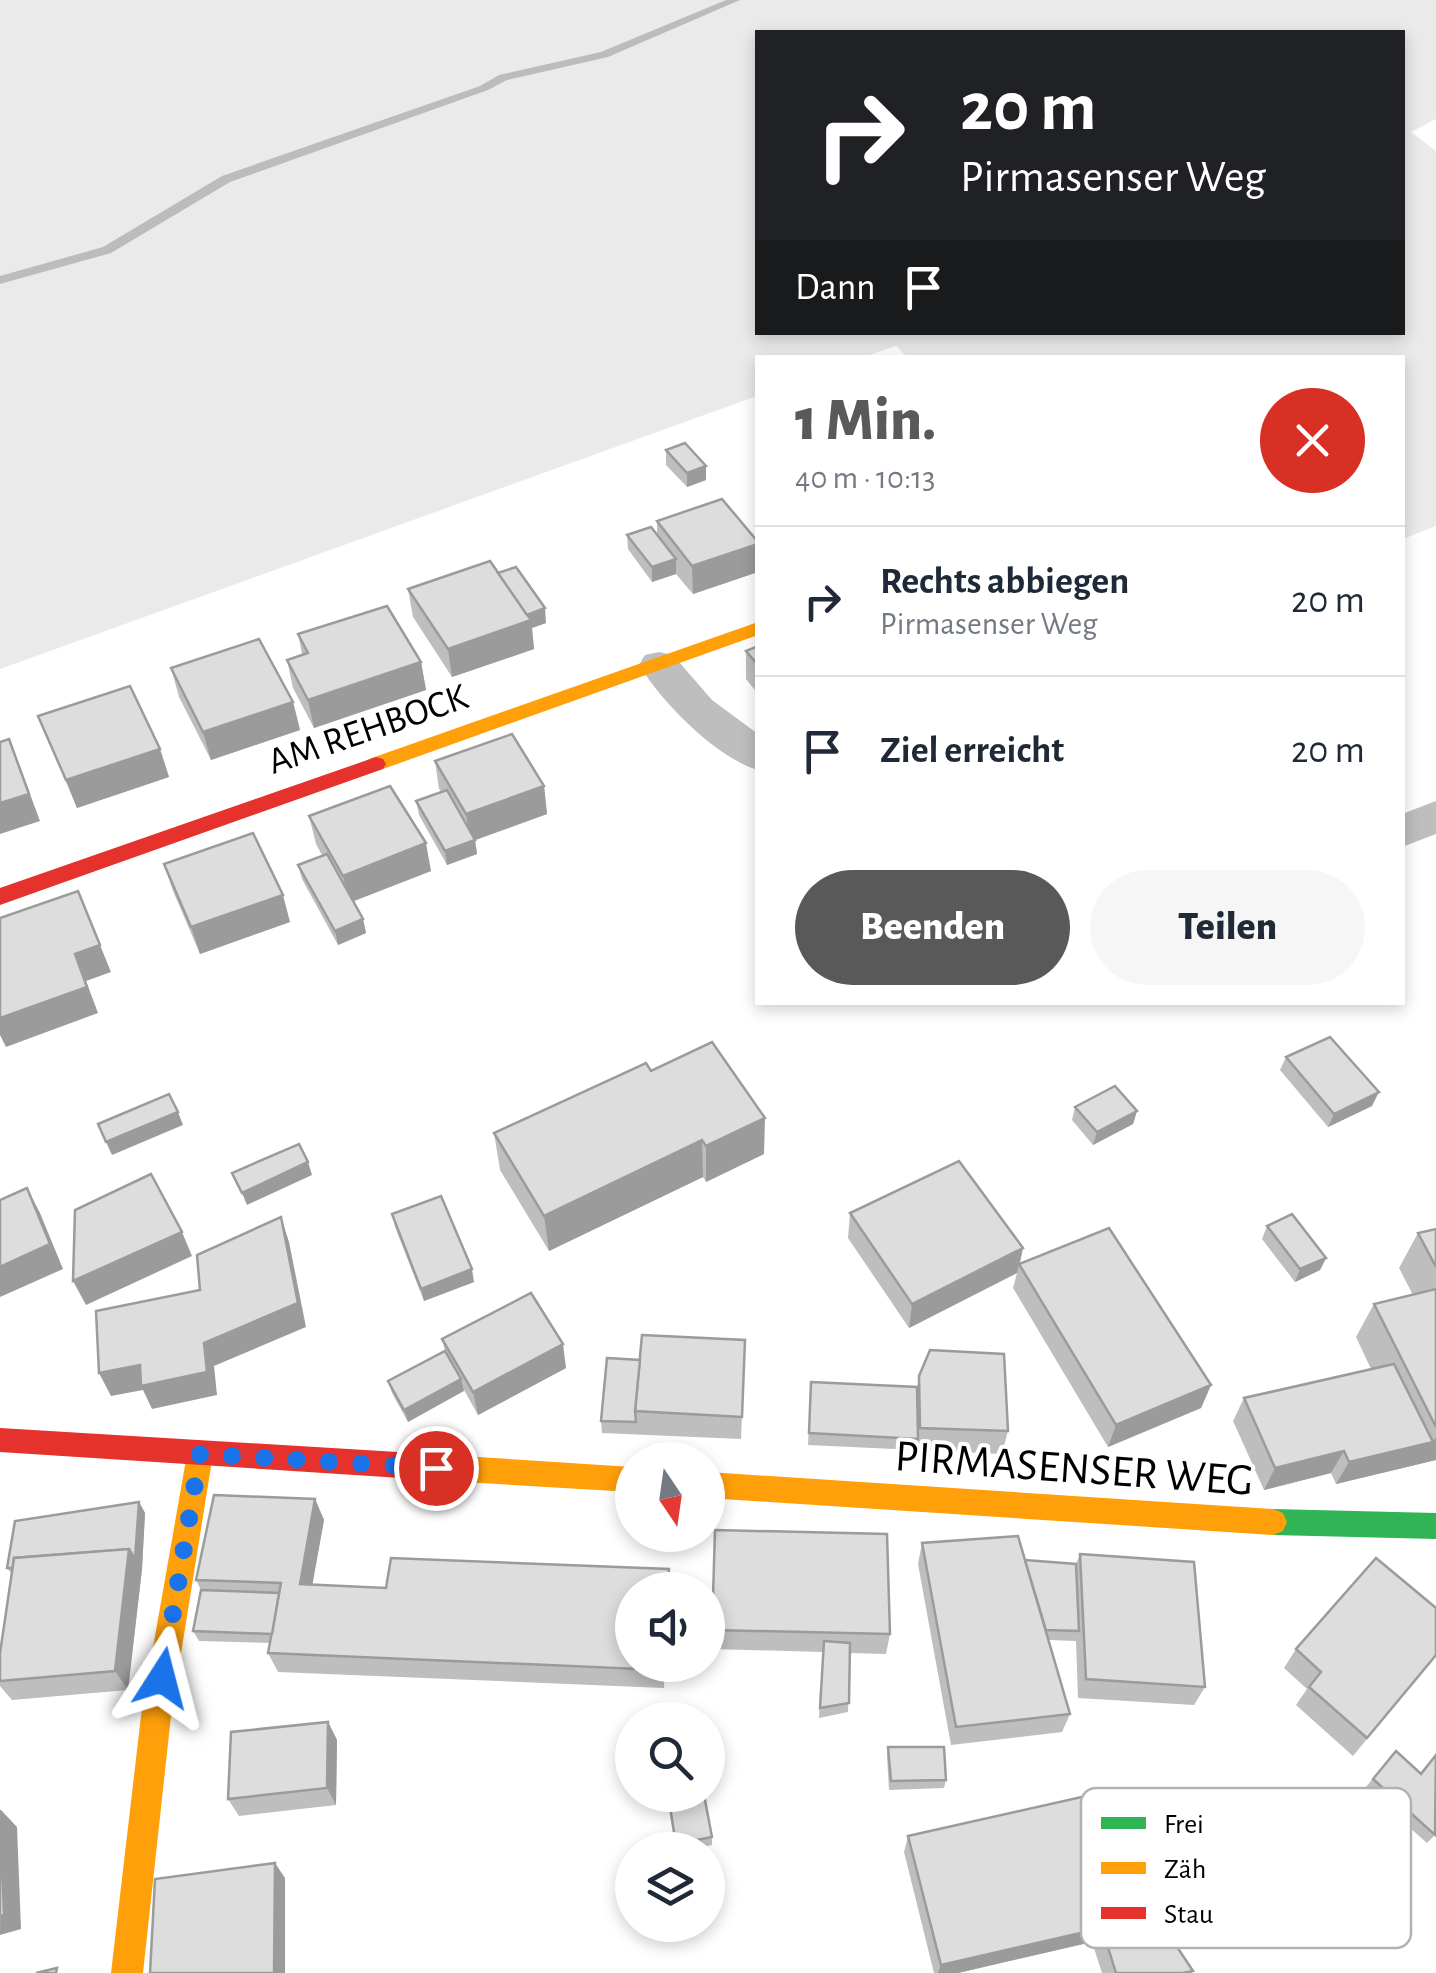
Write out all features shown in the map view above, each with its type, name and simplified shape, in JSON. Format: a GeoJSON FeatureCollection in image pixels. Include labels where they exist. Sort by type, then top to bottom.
{"type":"FeatureCollection","features":[{"type":"Feature","properties":{"kind":"street","name":"AM REHBOCK"},"geometry":{"type":"LineString","coordinates":[[0,897],[755,629]]}},
{"type":"Feature","properties":{"kind":"street"},"geometry":{"type":"LineString","coordinates":[[659,665],[698,710],[755,754]]}},
{"type":"Feature","properties":{"kind":"street"},"geometry":{"type":"LineString","coordinates":[[1405,831],[1436,816]]}},
{"type":"Feature","properties":{"kind":"street"},"geometry":{"type":"LineString","coordinates":[[0,1440],[615,1479]]}},
{"type":"Feature","properties":{"kind":"street"},"geometry":{"type":"LineString","coordinates":[[127,1973],[156,1716],[200,1454]]}},
{"type":"Feature","properties":{"kind":"street","name":"PIRMASENSER WEG"},"geometry":{"type":"LineString","coordinates":[[725,1486],[1330,1526],[1436,1526]]}},
{"type":"Feature","properties":{"kind":"shaded area"},"geometry":{"type":"Polygon","coordinates":[[[0,0],[1436,0],[1436,119],[1411,132],[1436,151],[1436,526],[1405,538],[1405,355],[905,355],[896,346],[870,355],[755,355],[755,397],[0,669],[0,0]]]}},
{"type":"Feature","properties":{"kind":"building"},"geometry":{"type":"Polygon","coordinates":[[[685,443],[706,466],[687,473],[666,450],[685,443]]]}},
{"type":"Feature","properties":{"kind":"building"},"geometry":{"type":"Polygon","coordinates":[[[722,499],[755,538],[755,545],[692,566],[657,521],[722,499]]]}},
{"type":"Feature","properties":{"kind":"building"},"geometry":{"type":"Polygon","coordinates":[[[651,527],[676,559],[652,567],[627,535],[651,527]]]}},
{"type":"Feature","properties":{"kind":"building"},"geometry":{"type":"Polygon","coordinates":[[[490,561],[531,620],[448,649],[408,589],[490,561]]]}},
{"type":"Feature","properties":{"kind":"building"},"geometry":{"type":"Polygon","coordinates":[[[516,567],[545,608],[527,615],[498,573],[516,567]]]}},
{"type":"Feature","properties":{"kind":"building"},"geometry":{"type":"Polygon","coordinates":[[[387,606],[421,662],[308,700],[287,660],[308,653],[298,634],[387,606]]]}},
{"type":"Feature","properties":{"kind":"building"},"geometry":{"type":"Polygon","coordinates":[[[259,639],[293,702],[203,732],[171,668],[259,639]]]}},
{"type":"Feature","properties":{"kind":"building"},"geometry":{"type":"Polygon","coordinates":[[[755,647],[755,662],[746,651],[755,647]]]}},
{"type":"Feature","properties":{"kind":"building"},"geometry":{"type":"Polygon","coordinates":[[[130,686],[160,749],[66,780],[38,716],[130,686]]]}},
{"type":"Feature","properties":{"kind":"building"},"geometry":{"type":"Polygon","coordinates":[[[512,734],[544,786],[466,814],[435,761],[512,734]]]}},
{"type":"Feature","properties":{"kind":"building"},"geometry":{"type":"Polygon","coordinates":[[[9,739],[29,794],[0,803],[0,742],[9,739]]]}},
{"type":"Feature","properties":{"kind":"building"},"geometry":{"type":"Polygon","coordinates":[[[390,786],[426,843],[343,876],[309,816],[390,786]]]}},
{"type":"Feature","properties":{"kind":"building"},"geometry":{"type":"Polygon","coordinates":[[[447,790],[475,840],[445,851],[416,801],[447,790]]]}},
{"type":"Feature","properties":{"kind":"building"},"geometry":{"type":"Polygon","coordinates":[[[253,833],[283,895],[191,927],[164,864],[253,833]]]}},
{"type":"Feature","properties":{"kind":"building"},"geometry":{"type":"Polygon","coordinates":[[[327,854],[363,919],[335,931],[298,865],[327,854]]]}},
{"type":"Feature","properties":{"kind":"building"},"geometry":{"type":"Polygon","coordinates":[[[78,891],[100,945],[75,954],[87,987],[0,1018],[0,918],[78,891]]]}},
{"type":"Feature","properties":{"kind":"building"},"geometry":{"type":"Polygon","coordinates":[[[1330,1037],[1379,1092],[1334,1114],[1286,1057],[1330,1037]]]}},
{"type":"Feature","properties":{"kind":"building"},"geometry":{"type":"Polygon","coordinates":[[[712,1042],[765,1118],[706,1146],[702,1140],[544,1216],[494,1133],[646,1063],[651,1071],[712,1042]]]}},
{"type":"Feature","properties":{"kind":"building"},"geometry":{"type":"Polygon","coordinates":[[[1115,1086],[1137,1111],[1097,1132],[1075,1107],[1115,1086]]]}},
{"type":"Feature","properties":{"kind":"building"},"geometry":{"type":"Polygon","coordinates":[[[169,1094],[178,1112],[106,1142],[98,1124],[169,1094]]]}},
{"type":"Feature","properties":{"kind":"building"},"geometry":{"type":"Polygon","coordinates":[[[299,1144],[308,1162],[242,1193],[232,1173],[299,1144]]]}},
{"type":"Feature","properties":{"kind":"building"},"geometry":{"type":"Polygon","coordinates":[[[959,1161],[1023,1248],[912,1304],[850,1213],[959,1161]]]}},
{"type":"Feature","properties":{"kind":"building"},"geometry":{"type":"Polygon","coordinates":[[[151,1174],[182,1232],[73,1281],[75,1210],[151,1174]]]}},
{"type":"Feature","properties":{"kind":"building"},"geometry":{"type":"Polygon","coordinates":[[[27,1188],[50,1244],[0,1267],[0,1200],[27,1188]]]}},
{"type":"Feature","properties":{"kind":"building"},"geometry":{"type":"Polygon","coordinates":[[[441,1196],[472,1269],[421,1289],[392,1214],[441,1196]]]}},
{"type":"Feature","properties":{"kind":"building"},"geometry":{"type":"Polygon","coordinates":[[[1292,1214],[1326,1258],[1300,1269],[1267,1226],[1292,1214]]]}},
{"type":"Feature","properties":{"kind":"building"},"geometry":{"type":"Polygon","coordinates":[[[281,1217],[298,1303],[204,1343],[207,1372],[141,1386],[140,1365],[99,1373],[96,1311],[200,1290],[197,1255],[281,1217]]]}},
{"type":"Feature","properties":{"kind":"building"},"geometry":{"type":"Polygon","coordinates":[[[1109,1228],[1211,1385],[1116,1425],[1019,1264],[1109,1228]]]}},
{"type":"Feature","properties":{"kind":"building"},"geometry":{"type":"Polygon","coordinates":[[[1436,1229],[1436,1267],[1418,1233],[1436,1229]]]}},
{"type":"Feature","properties":{"kind":"building"},"geometry":{"type":"Polygon","coordinates":[[[1436,1289],[1436,1427],[1374,1304],[1436,1289]]]}},
{"type":"Feature","properties":{"kind":"building"},"geometry":{"type":"Polygon","coordinates":[[[531,1293],[563,1344],[473,1392],[442,1339],[531,1293]]]}},
{"type":"Feature","properties":{"kind":"building"},"geometry":{"type":"Polygon","coordinates":[[[642,1335],[745,1340],[742,1417],[635,1411],[642,1335]]]}},
{"type":"Feature","properties":{"kind":"building"},"geometry":{"type":"Polygon","coordinates":[[[930,1350],[1004,1354],[1008,1431],[920,1428],[919,1376],[930,1350]]]}},
{"type":"Feature","properties":{"kind":"building"},"geometry":{"type":"Polygon","coordinates":[[[445,1351],[461,1379],[404,1410],[388,1381],[445,1351]]]}},
{"type":"Feature","properties":{"kind":"building"},"geometry":{"type":"Polygon","coordinates":[[[607,1358],[640,1360],[636,1422],[601,1421],[607,1358]]]}},
{"type":"Feature","properties":{"kind":"building"},"geometry":{"type":"Polygon","coordinates":[[[1394,1364],[1433,1442],[1349,1462],[1344,1451],[1275,1468],[1244,1398],[1394,1364]]]}},
{"type":"Feature","properties":{"kind":"building"},"geometry":{"type":"Polygon","coordinates":[[[811,1382],[917,1387],[918,1439],[809,1433],[811,1382]]]}},
{"type":"Feature","properties":{"kind":"building"},"geometry":{"type":"Polygon","coordinates":[[[214,1495],[315,1499],[300,1584],[386,1588],[391,1558],[669,1569],[615,1572],[615,1668],[268,1653],[281,1583],[196,1580],[214,1495]]]}},
{"type":"Feature","properties":{"kind":"building"},"geometry":{"type":"Polygon","coordinates":[[[139,1502],[135,1559],[129,1549],[14,1558],[13,1568],[7,1568],[15,1521],[139,1502]]]}},
{"type":"Feature","properties":{"kind":"building"},"geometry":{"type":"Polygon","coordinates":[[[725,1530],[887,1534],[890,1634],[725,1630],[725,1572],[714,1572],[714,1552],[725,1552],[725,1530]]]}},
{"type":"Feature","properties":{"kind":"building"},"geometry":{"type":"Polygon","coordinates":[[[1018,1536],[1070,1714],[956,1727],[922,1543],[1018,1536]]]}},
{"type":"Feature","properties":{"kind":"building"},"geometry":{"type":"Polygon","coordinates":[[[129,1549],[115,1671],[0,1681],[0,1653],[14,1558],[129,1549]]]}},
{"type":"Feature","properties":{"kind":"building"},"geometry":{"type":"Polygon","coordinates":[[[1080,1554],[1194,1562],[1205,1687],[1086,1679],[1080,1554]]]}},
{"type":"Feature","properties":{"kind":"building"},"geometry":{"type":"Polygon","coordinates":[[[1376,1558],[1436,1608],[1436,1655],[1367,1738],[1309,1687],[1321,1672],[1296,1649],[1376,1558]]]}},
{"type":"Feature","properties":{"kind":"building"},"geometry":{"type":"Polygon","coordinates":[[[1025,1560],[1076,1564],[1079,1631],[1046,1630],[1025,1560]]]}},
{"type":"Feature","properties":{"kind":"building"},"geometry":{"type":"Polygon","coordinates":[[[201,1590],[279,1593],[272,1634],[193,1631],[201,1590]]]}},
{"type":"Feature","properties":{"kind":"building"},"geometry":{"type":"Polygon","coordinates":[[[824,1641],[850,1643],[849,1703],[820,1708],[824,1641]]]}},
{"type":"Feature","properties":{"kind":"building"},"geometry":{"type":"Polygon","coordinates":[[[328,1722],[327,1788],[228,1799],[231,1732],[328,1722]]]}},
{"type":"Feature","properties":{"kind":"building"},"geometry":{"type":"Polygon","coordinates":[[[888,1747],[944,1747],[946,1780],[891,1781],[888,1747]]]}},
{"type":"Feature","properties":{"kind":"building"},"geometry":{"type":"Polygon","coordinates":[[[1396,1751],[1421,1774],[1436,1755],[1435,1835],[1411,1813],[1411,1788],[1383,1788],[1373,1779],[1396,1751]]]}},
{"type":"Feature","properties":{"kind":"building"},"geometry":{"type":"Polygon","coordinates":[[[1081,1797],[1081,1933],[941,1965],[908,1836],[1081,1797]]]}},
{"type":"Feature","properties":{"kind":"building"},"geometry":{"type":"Polygon","coordinates":[[[0,1810],[4,1915],[0,1916],[0,1810]]]}},
{"type":"Feature","properties":{"kind":"building"},"geometry":{"type":"Polygon","coordinates":[[[671,1812],[707,1812],[711,1832],[674,1832],[671,1812]]]}},
{"type":"Feature","properties":{"kind":"building"},"geometry":{"type":"Polygon","coordinates":[[[275,1863],[274,1973],[150,1973],[155,1879],[275,1863]]]}},
{"type":"Feature","properties":{"kind":"building"},"geometry":{"type":"Polygon","coordinates":[[[1108,1948],[1178,1948],[1193,1971],[1183,1973],[1116,1973],[1108,1948]]]}},
{"type":"Feature","properties":{"kind":"waterway"},"geometry":{"type":"LineString","coordinates":[[0,280],[107,250],[226,179],[484,88],[503,77],[604,55],[735,0]]}},
{"type":"Feature","properties":{"kind":"traffic: fast"},"geometry":{"type":"LineString","coordinates":[[1273,1522],[1436,1526]]}},
{"type":"Feature","properties":{"kind":"traffic: slow"},"geometry":{"type":"LineString","coordinates":[[376,764],[755,629]]}},
{"type":"Feature","properties":{"kind":"traffic: slow"},"geometry":{"type":"LineString","coordinates":[[127,1973],[156,1716],[200,1454]]}},
{"type":"Feature","properties":{"kind":"traffic: slow"},"geometry":{"type":"LineString","coordinates":[[447,1468],[615,1479]]}},
{"type":"Feature","properties":{"kind":"traffic: slow"},"geometry":{"type":"LineString","coordinates":[[725,1486],[1273,1522]]}},
{"type":"Feature","properties":{"kind":"traffic: jam"},"geometry":{"type":"LineString","coordinates":[[0,897],[376,764]]}},
{"type":"Feature","properties":{"kind":"traffic: jam"},"geometry":{"type":"LineString","coordinates":[[0,1440],[447,1468]]}},
{"type":"Feature","properties":{"kind":"route"},"geometry":{"type":"LineString","coordinates":[[162,1678],[200,1454],[436,1468]]}}]}
